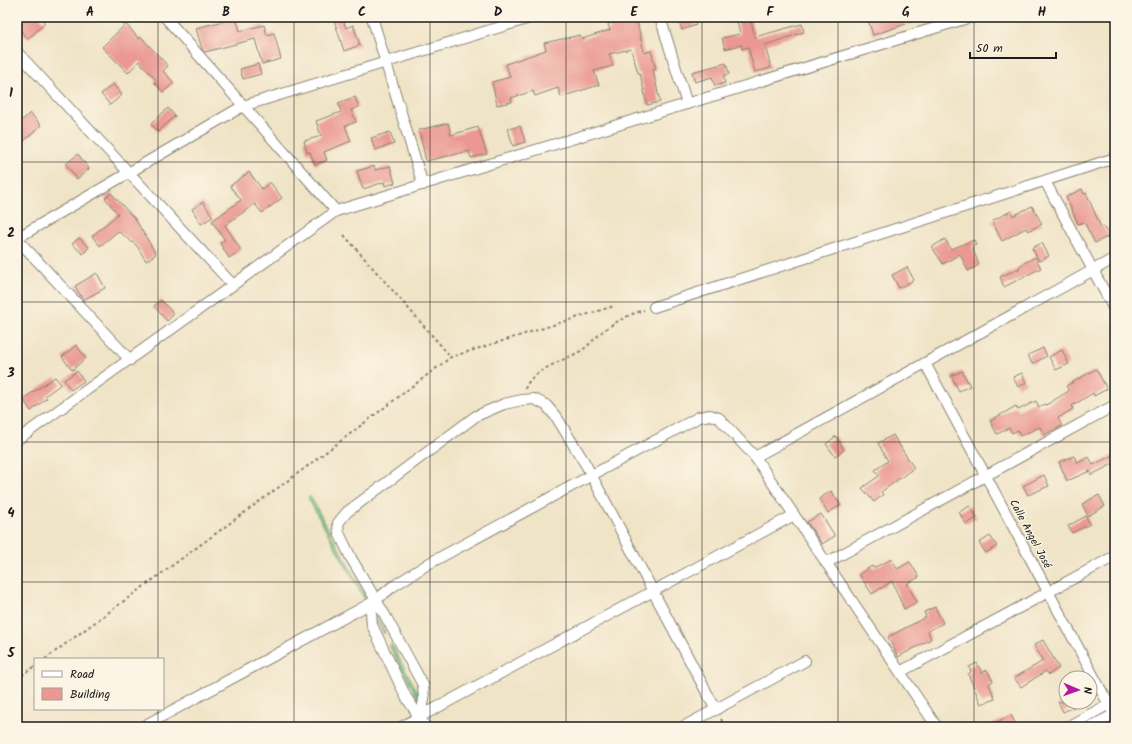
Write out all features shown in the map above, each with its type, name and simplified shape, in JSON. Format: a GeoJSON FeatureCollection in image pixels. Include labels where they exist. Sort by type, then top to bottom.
{"type":"FeatureCollection","features":[{"type":"Feature","properties":{"kind":"street"},"geometry":{"type":"LineString","coordinates":[[166,17],[336,211]]}},
{"type":"Feature","properties":{"kind":"street"},"geometry":{"type":"LineString","coordinates":[[372,17],[423,185]]}},
{"type":"Feature","properties":{"kind":"street"},"geometry":{"type":"LineString","coordinates":[[130,360],[17,239],[128,172],[243,106],[386,63],[517,19],[533,17]]}},
{"type":"Feature","properties":{"kind":"street"},"geometry":{"type":"LineString","coordinates":[[660,17],[687,104]]}},
{"type":"Feature","properties":{"kind":"street"},"geometry":{"type":"LineString","coordinates":[[18,437],[130,360],[336,211],[687,104],[949,20],[971,17]]}},
{"type":"Feature","properties":{"kind":"street"},"geometry":{"type":"LineString","coordinates":[[17,52],[233,285]]}},
{"type":"Feature","properties":{"kind":"street"},"geometry":{"type":"LineString","coordinates":[[654,307],[1115,158]]}},
{"type":"Feature","properties":{"kind":"street"},"geometry":{"type":"LineString","coordinates":[[1045,181],[1115,311]]}},
{"type":"Feature","properties":{"kind":"street"},"geometry":{"type":"LineString","coordinates":[[755,457],[1115,258]]}},
{"type":"Feature","properties":{"kind":"street","name":"Calle Angel José"},"geometry":{"type":"LineString","coordinates":[[925,363],[1048,592],[1112,703],[1115,715]]}},
{"type":"Feature","properties":{"kind":"street"},"geometry":{"type":"LineString","coordinates":[[420,716],[424,699],[423,685],[386,617],[375,601],[339,533],[338,523],[348,512],[476,416],[504,404],[534,399],[546,405],[569,437],[716,710]]}},
{"type":"Feature","properties":{"kind":"street"},"geometry":{"type":"LineString","coordinates":[[826,563],[1115,405]]}},
{"type":"Feature","properties":{"kind":"street"},"geometry":{"type":"LineString","coordinates":[[142,727],[375,601],[392,587],[428,564],[494,527],[699,417],[710,415],[719,418],[755,457],[937,727]]}},
{"type":"Feature","properties":{"kind":"street"},"geometry":{"type":"LineString","coordinates":[[401,727],[794,515]]}},
{"type":"Feature","properties":{"kind":"street"},"geometry":{"type":"LineString","coordinates":[[900,672],[1115,556]]}},
{"type":"Feature","properties":{"kind":"street"},"geometry":{"type":"LineString","coordinates":[[375,601],[371,612],[372,626],[406,697],[426,727]]}},
{"type":"Feature","properties":{"kind":"street"},"geometry":{"type":"LineString","coordinates":[[683,727],[806,661]]}},
{"type":"Feature","properties":{"kind":"street"},"geometry":{"type":"LineString","coordinates":[[1067,727],[1112,703]]}},
{"type":"Feature","properties":{"kind":"street"},"geometry":{"type":"LineString","coordinates":[[1090,727],[1115,715]]}},
{"type":"Feature","properties":{"kind":"path"},"geometry":{"type":"LineString","coordinates":[[344,235],[451,357]]}},
{"type":"Feature","properties":{"kind":"path"},"geometry":{"type":"LineString","coordinates":[[46,658],[299,473],[451,357],[614,306]]}},
{"type":"Feature","properties":{"kind":"path"},"geometry":{"type":"LineString","coordinates":[[522,400],[527,382],[545,370],[584,349],[604,331],[633,313],[654,307]]}},
{"type":"Feature","properties":{"kind":"path"},"geometry":{"type":"LineString","coordinates":[[17,679],[34,667]]}},
{"type":"Feature","properties":{"kind":"green space"},"geometry":{"type":"Polygon","coordinates":[[[310,496],[385,632],[384,634],[308,498],[310,496]]]}},
{"type":"Feature","properties":{"kind":"green space"},"geometry":{"type":"Polygon","coordinates":[[[391,644],[424,703],[421,704],[390,647],[391,644]]]}},
{"type":"Feature","properties":{"kind":"building"},"geometry":{"type":"Polygon","coordinates":[[[30,17],[40,17],[45,23],[28,39],[18,28],[30,17]]]}},
{"type":"Feature","properties":{"kind":"building"},"geometry":{"type":"Polygon","coordinates":[[[333,17],[342,17],[346,28],[353,25],[360,45],[344,51],[333,17]]]}},
{"type":"Feature","properties":{"kind":"building"},"geometry":{"type":"Polygon","coordinates":[[[627,17],[636,17],[644,53],[651,51],[656,69],[653,70],[660,102],[647,105],[640,73],[638,73],[631,49],[609,54],[613,66],[594,71],[599,85],[561,97],[558,88],[535,96],[533,91],[511,98],[512,102],[497,105],[492,82],[510,77],[506,64],[546,50],[544,43],[580,35],[582,39],[610,30],[608,24],[627,17]]]}},
{"type":"Feature","properties":{"kind":"building"},"geometry":{"type":"Polygon","coordinates":[[[677,17],[694,17],[696,25],[682,30],[677,17]]]}},
{"type":"Feature","properties":{"kind":"building"},"geometry":{"type":"Polygon","coordinates":[[[736,17],[750,17],[755,37],[802,24],[804,32],[765,45],[771,68],[755,72],[748,47],[742,49],[741,45],[725,49],[722,38],[740,34],[736,17]]]}},
{"type":"Feature","properties":{"kind":"building"},"geometry":{"type":"Polygon","coordinates":[[[867,17],[924,17],[924,18],[873,35],[867,17]]]}},
{"type":"Feature","properties":{"kind":"building"},"geometry":{"type":"Polygon","coordinates":[[[236,18],[240,31],[264,25],[267,35],[274,33],[281,59],[262,64],[255,39],[205,52],[202,49],[196,28],[236,18]]]}},
{"type":"Feature","properties":{"kind":"building"},"geometry":{"type":"Polygon","coordinates":[[[126,24],[139,39],[141,37],[168,66],[163,71],[174,83],[163,92],[154,82],[156,80],[139,61],[128,73],[102,47],[126,24]]]}},
{"type":"Feature","properties":{"kind":"building"},"geometry":{"type":"Polygon","coordinates":[[[726,63],[729,74],[723,76],[725,83],[715,86],[712,77],[695,82],[692,72],[726,63]]]}},
{"type":"Feature","properties":{"kind":"building"},"geometry":{"type":"Polygon","coordinates":[[[258,64],[261,74],[243,79],[240,69],[258,64]]]}},
{"type":"Feature","properties":{"kind":"building"},"geometry":{"type":"Polygon","coordinates":[[[113,84],[122,95],[110,105],[101,94],[113,84]]]}},
{"type":"Feature","properties":{"kind":"building"},"geometry":{"type":"Polygon","coordinates":[[[355,97],[359,107],[351,110],[356,122],[345,126],[351,141],[324,152],[327,160],[315,165],[310,152],[307,153],[304,141],[321,136],[316,121],[341,112],[338,103],[355,97]]]}},
{"type":"Feature","properties":{"kind":"building"},"geometry":{"type":"Polygon","coordinates":[[[168,108],[175,116],[158,132],[151,124],[168,108]]]}},
{"type":"Feature","properties":{"kind":"building"},"geometry":{"type":"Polygon","coordinates":[[[30,113],[41,125],[24,141],[17,133],[17,125],[30,113]]]}},
{"type":"Feature","properties":{"kind":"building"},"geometry":{"type":"Polygon","coordinates":[[[448,123],[451,135],[478,127],[487,154],[471,158],[469,151],[426,161],[419,130],[448,123]]]}},
{"type":"Feature","properties":{"kind":"building"},"geometry":{"type":"Polygon","coordinates":[[[520,126],[525,142],[513,146],[508,129],[520,126]]]}},
{"type":"Feature","properties":{"kind":"building"},"geometry":{"type":"Polygon","coordinates":[[[390,132],[394,144],[375,150],[371,138],[390,132]]]}},
{"type":"Feature","properties":{"kind":"building"},"geometry":{"type":"Polygon","coordinates":[[[78,154],[89,169],[77,179],[66,164],[78,154]]]}},
{"type":"Feature","properties":{"kind":"building"},"geometry":{"type":"Polygon","coordinates":[[[374,166],[375,170],[390,166],[395,183],[385,186],[384,182],[363,189],[357,171],[374,166]]]}},
{"type":"Feature","properties":{"kind":"building"},"geometry":{"type":"Polygon","coordinates":[[[249,172],[262,189],[270,182],[282,198],[262,213],[255,204],[225,225],[241,250],[229,258],[220,243],[225,240],[212,221],[241,200],[230,186],[249,172]]]}},
{"type":"Feature","properties":{"kind":"building"},"geometry":{"type":"Polygon","coordinates":[[[1082,189],[1084,194],[1086,193],[1101,227],[1103,226],[1109,236],[1095,243],[1084,222],[1078,224],[1066,197],[1082,189]]]}},
{"type":"Feature","properties":{"kind":"building"},"geometry":{"type":"Polygon","coordinates":[[[111,193],[135,219],[156,254],[146,261],[137,246],[118,231],[100,246],[92,236],[118,214],[105,198],[111,193]]]}},
{"type":"Feature","properties":{"kind":"building"},"geometry":{"type":"Polygon","coordinates":[[[203,202],[213,217],[201,224],[192,209],[203,202]]]}},
{"type":"Feature","properties":{"kind":"building"},"geometry":{"type":"Polygon","coordinates":[[[1032,206],[1042,224],[1028,231],[1026,228],[1002,241],[992,221],[1011,211],[1013,216],[1032,206]]]}},
{"type":"Feature","properties":{"kind":"building"},"geometry":{"type":"Polygon","coordinates":[[[79,238],[89,247],[83,254],[72,244],[79,238]]]}},
{"type":"Feature","properties":{"kind":"building"},"geometry":{"type":"Polygon","coordinates":[[[945,239],[951,249],[974,240],[976,245],[972,247],[979,265],[968,271],[960,254],[943,264],[932,247],[945,239]]]}},
{"type":"Feature","properties":{"kind":"building"},"geometry":{"type":"Polygon","coordinates":[[[1042,243],[1049,256],[1039,261],[1032,248],[1042,243]]]}},
{"type":"Feature","properties":{"kind":"building"},"geometry":{"type":"Polygon","coordinates":[[[1035,257],[1041,268],[1004,287],[1000,277],[1020,268],[1019,266],[1035,257]]]}},
{"type":"Feature","properties":{"kind":"building"},"geometry":{"type":"Polygon","coordinates":[[[907,267],[914,280],[899,288],[892,275],[907,267]]]}},
{"type":"Feature","properties":{"kind":"building"},"geometry":{"type":"Polygon","coordinates":[[[97,273],[105,288],[83,300],[75,286],[97,273]]]}},
{"type":"Feature","properties":{"kind":"building"},"geometry":{"type":"Polygon","coordinates":[[[161,300],[174,314],[167,321],[154,306],[161,300]]]}},
{"type":"Feature","properties":{"kind":"building"},"geometry":{"type":"Polygon","coordinates":[[[76,345],[86,358],[72,370],[62,357],[76,345]]]}},
{"type":"Feature","properties":{"kind":"building"},"geometry":{"type":"Polygon","coordinates":[[[1043,348],[1047,356],[1032,364],[1028,355],[1043,348]]]}},
{"type":"Feature","properties":{"kind":"building"},"geometry":{"type":"Polygon","coordinates":[[[1062,350],[1069,364],[1056,370],[1049,357],[1062,350]]]}},
{"type":"Feature","properties":{"kind":"building"},"geometry":{"type":"Polygon","coordinates":[[[1096,369],[1107,389],[1094,396],[1093,393],[1072,406],[1073,409],[1058,418],[1062,426],[1044,435],[1040,427],[1020,436],[1018,430],[1012,433],[1009,428],[997,434],[990,421],[1016,406],[1018,410],[1036,401],[1039,407],[1045,404],[1046,405],[1069,391],[1066,386],[1096,369]]]}},
{"type":"Feature","properties":{"kind":"building"},"geometry":{"type":"Polygon","coordinates":[[[77,371],[84,381],[71,390],[64,380],[77,371]]]}},
{"type":"Feature","properties":{"kind":"building"},"geometry":{"type":"Polygon","coordinates":[[[962,371],[970,386],[959,391],[951,376],[962,371]]]}},
{"type":"Feature","properties":{"kind":"building"},"geometry":{"type":"Polygon","coordinates":[[[1022,373],[1026,383],[1018,387],[1013,377],[1022,373]]]}},
{"type":"Feature","properties":{"kind":"building"},"geometry":{"type":"Polygon","coordinates":[[[55,377],[61,384],[45,396],[47,398],[31,411],[23,399],[55,377]]]}},
{"type":"Feature","properties":{"kind":"building"},"geometry":{"type":"Polygon","coordinates":[[[893,435],[914,468],[881,492],[883,495],[874,502],[862,488],[879,476],[875,470],[888,461],[878,443],[893,435]]]}},
{"type":"Feature","properties":{"kind":"building"},"geometry":{"type":"Polygon","coordinates":[[[836,436],[844,450],[835,456],[826,444],[836,436]]]}},
{"type":"Feature","properties":{"kind":"building"},"geometry":{"type":"Polygon","coordinates":[[[1115,454],[1115,463],[1091,475],[1090,471],[1067,481],[1059,462],[1074,456],[1078,463],[1089,457],[1093,465],[1115,454]]]}},
{"type":"Feature","properties":{"kind":"building"},"geometry":{"type":"Polygon","coordinates":[[[1044,475],[1049,486],[1028,495],[1023,486],[1044,475]]]}},
{"type":"Feature","properties":{"kind":"building"},"geometry":{"type":"Polygon","coordinates":[[[831,491],[841,505],[828,513],[819,499],[831,491]]]}},
{"type":"Feature","properties":{"kind":"building"},"geometry":{"type":"Polygon","coordinates":[[[1099,495],[1105,506],[1088,516],[1082,504],[1099,495]]]}},
{"type":"Feature","properties":{"kind":"building"},"geometry":{"type":"Polygon","coordinates":[[[970,506],[977,518],[966,524],[959,512],[970,506]]]}},
{"type":"Feature","properties":{"kind":"building"},"geometry":{"type":"Polygon","coordinates":[[[821,514],[835,536],[822,544],[807,522],[821,514]]]}},
{"type":"Feature","properties":{"kind":"building"},"geometry":{"type":"Polygon","coordinates":[[[1086,516],[1090,524],[1072,533],[1068,526],[1086,516]]]}},
{"type":"Feature","properties":{"kind":"building"},"geometry":{"type":"Polygon","coordinates":[[[990,536],[997,546],[986,553],[979,543],[990,536]]]}},
{"type":"Feature","properties":{"kind":"building"},"geometry":{"type":"Polygon","coordinates":[[[892,559],[897,569],[910,562],[919,577],[907,584],[917,602],[904,609],[892,581],[872,594],[859,574],[872,566],[873,568],[892,559]]]}},
{"type":"Feature","properties":{"kind":"building"},"geometry":{"type":"Polygon","coordinates":[[[935,607],[943,623],[928,631],[931,639],[898,657],[888,637],[926,617],[924,612],[935,607]]]}},
{"type":"Feature","properties":{"kind":"building"},"geometry":{"type":"Polygon","coordinates":[[[1043,640],[1059,668],[1049,675],[1046,671],[1021,687],[1014,678],[1043,661],[1034,645],[1043,640]]]}},
{"type":"Feature","properties":{"kind":"building"},"geometry":{"type":"Polygon","coordinates":[[[977,663],[982,673],[987,670],[993,681],[989,684],[995,699],[981,704],[968,674],[971,672],[969,667],[977,663]]]}},
{"type":"Feature","properties":{"kind":"building"},"geometry":{"type":"Polygon","coordinates":[[[1011,715],[1015,723],[1008,727],[987,727],[1011,715]]]}}]}
